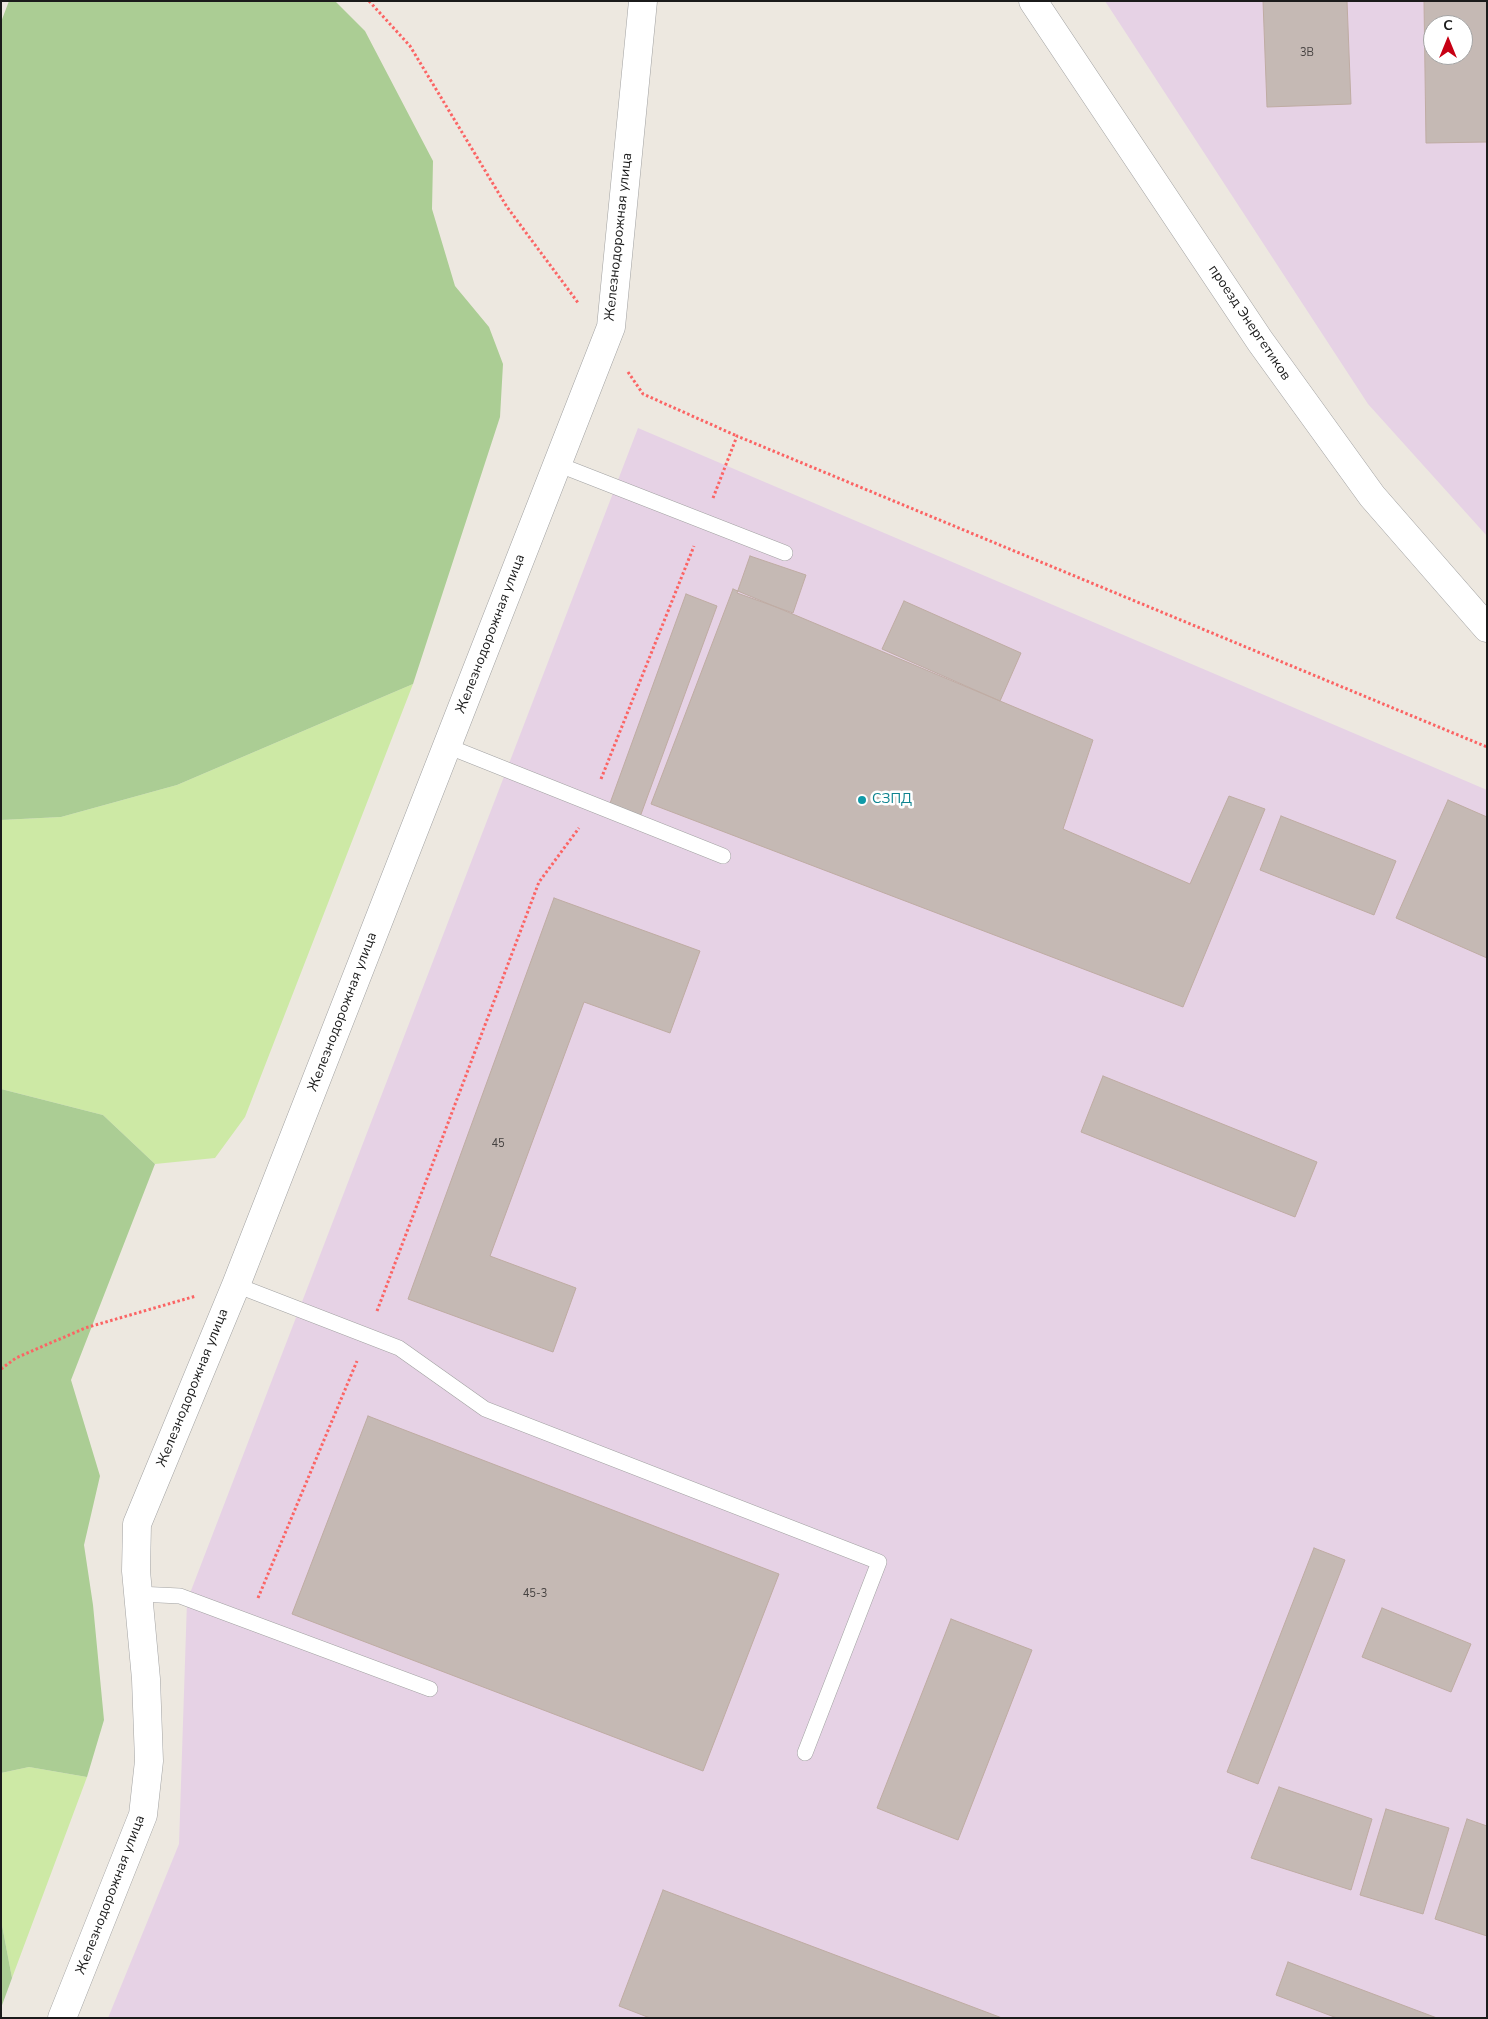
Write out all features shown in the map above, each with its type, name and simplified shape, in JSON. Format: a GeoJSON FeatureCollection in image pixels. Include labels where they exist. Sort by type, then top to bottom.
{"type":"FeatureCollection","features":[{"type":"Feature","properties":{"kind":"street","name":"Железнодорожная улица"},"geometry":{"type":"LineString","coordinates":[[62,2018],[143,1815],[148,1761],[146,1679],[136,1571],[137,1524],[236,1285],[611,327],[643,1]]}},
{"type":"Feature","properties":{"kind":"street","name":"проезд Энергетиков"},"geometry":{"type":"LineString","coordinates":[[1033,1],[1260,341],[1372,496],[1487,628]]}},
{"type":"Feature","properties":{"kind":"lane"},"geometry":{"type":"LineString","coordinates":[[557,464],[785,554]]}},
{"type":"Feature","properties":{"kind":"lane"},"geometry":{"type":"LineString","coordinates":[[447,746],[723,856]]}},
{"type":"Feature","properties":{"kind":"lane"},"geometry":{"type":"LineString","coordinates":[[236,1285],[399,1348],[485,1409],[879,1562],[805,1752]]}},
{"type":"Feature","properties":{"kind":"lane"},"geometry":{"type":"LineString","coordinates":[[138,1594],[180,1596],[430,1689]]}},
{"type":"Feature","properties":{"kind":"path"},"geometry":{"type":"LineString","coordinates":[[369,1],[410,46],[507,207],[536,248],[564,280],[643,394],[738,436]]}},
{"type":"Feature","properties":{"kind":"path"},"geometry":{"type":"LineString","coordinates":[[1,1370],[16,1358],[85,1328],[236,1285]]}},
{"type":"Feature","properties":{"kind":"shaded area"},"geometry":{"type":"Polygon","coordinates":[[[1105,1],[1487,1],[1487,536],[1368,404],[1105,1]]]}},
{"type":"Feature","properties":{"kind":"shaded area"},"geometry":{"type":"Polygon","coordinates":[[[638,428],[1487,790],[1487,2018],[108,2018],[179,1844],[187,1601],[638,428]]]}},
{"type":"Feature","properties":{"kind":"green space"},"geometry":{"type":"Polygon","coordinates":[[[9,1],[335,1],[365,31],[433,161],[432,209],[455,286],[489,327],[503,364],[500,417],[413,684],[177,785],[61,817],[1,820],[1,22],[9,1]]]}},
{"type":"Feature","properties":{"kind":"green space"},"geometry":{"type":"Polygon","coordinates":[[[413,684],[245,1117],[215,1158],[155,1164],[103,1115],[1,1089],[1,820],[61,817],[177,785],[413,684]]]}},
{"type":"Feature","properties":{"kind":"green space"},"geometry":{"type":"Polygon","coordinates":[[[1,1089],[103,1115],[155,1164],[71,1380],[100,1476],[84,1545],[93,1605],[104,1720],[87,1777],[29,1767],[1,1773],[1,1089]]]}},
{"type":"Feature","properties":{"kind":"green space"},"geometry":{"type":"Polygon","coordinates":[[[29,1767],[87,1777],[12,1978],[1,1920],[1,1773],[29,1767]]]}},
{"type":"Feature","properties":{"kind":"green space"},"geometry":{"type":"Polygon","coordinates":[[[1,1920],[12,1978],[1,2008],[1,1920]]]}},
{"type":"Feature","properties":{"kind":"building"},"geometry":{"type":"Polygon","coordinates":[[[1263,1],[1347,1],[1351,104],[1267,107],[1263,1]]]}},
{"type":"Feature","properties":{"kind":"building"},"geometry":{"type":"Polygon","coordinates":[[[1424,1],[1487,1],[1487,142],[1426,143],[1425,65],[1473,65],[1473,15],[1424,15],[1424,1]]]}},
{"type":"Feature","properties":{"kind":"building"},"geometry":{"type":"Polygon","coordinates":[[[750,556],[806,575],[793,613],[737,593],[750,556]]]}},
{"type":"Feature","properties":{"kind":"building","name":"СЗПД"},"geometry":{"type":"Polygon","coordinates":[[[733,589],[1093,740],[1063,829],[1190,884],[1229,796],[1265,809],[1183,1007],[651,804],[733,589]]]}},
{"type":"Feature","properties":{"kind":"building"},"geometry":{"type":"Polygon","coordinates":[[[686,594],[717,606],[640,817],[609,806],[686,594]]]}},
{"type":"Feature","properties":{"kind":"building"},"geometry":{"type":"Polygon","coordinates":[[[904,601],[1021,653],[1000,701],[882,649],[904,601]]]}},
{"type":"Feature","properties":{"kind":"building"},"geometry":{"type":"Polygon","coordinates":[[[1448,800],[1487,817],[1487,958],[1396,918],[1448,800]]]}},
{"type":"Feature","properties":{"kind":"building"},"geometry":{"type":"Polygon","coordinates":[[[1281,816],[1396,861],[1374,915],[1260,870],[1281,816]]]}},
{"type":"Feature","properties":{"kind":"building"},"geometry":{"type":"Polygon","coordinates":[[[554,898],[700,951],[670,1033],[584,1002],[490,1256],[576,1288],[553,1352],[408,1299],[554,898]]]}},
{"type":"Feature","properties":{"kind":"building"},"geometry":{"type":"Polygon","coordinates":[[[1103,1076],[1317,1162],[1295,1217],[1081,1132],[1103,1076]]]}},
{"type":"Feature","properties":{"kind":"building"},"geometry":{"type":"Polygon","coordinates":[[[368,1416],[779,1574],[703,1771],[292,1614],[368,1416]]]}},
{"type":"Feature","properties":{"kind":"building"},"geometry":{"type":"Polygon","coordinates":[[[1314,1548],[1345,1560],[1258,1784],[1227,1772],[1314,1548]]]}},
{"type":"Feature","properties":{"kind":"building"},"geometry":{"type":"Polygon","coordinates":[[[1382,1608],[1471,1644],[1451,1692],[1362,1657],[1382,1608]]]}},
{"type":"Feature","properties":{"kind":"building"},"geometry":{"type":"Polygon","coordinates":[[[951,1619],[1032,1650],[958,1840],[877,1808],[951,1619]]]}},
{"type":"Feature","properties":{"kind":"building"},"geometry":{"type":"Polygon","coordinates":[[[1279,1787],[1372,1819],[1351,1890],[1251,1858],[1279,1787]]]}},
{"type":"Feature","properties":{"kind":"building"},"geometry":{"type":"Polygon","coordinates":[[[1386,1809],[1449,1828],[1423,1914],[1360,1895],[1386,1809]]]}},
{"type":"Feature","properties":{"kind":"building"},"geometry":{"type":"Polygon","coordinates":[[[1467,1819],[1487,1826],[1487,1936],[1435,1919],[1467,1819]]]}},
{"type":"Feature","properties":{"kind":"building"},"geometry":{"type":"Polygon","coordinates":[[[663,1890],[1002,2018],[650,2018],[619,2006],[663,1890]]]}},
{"type":"Feature","properties":{"kind":"building"},"geometry":{"type":"Polygon","coordinates":[[[1288,1962],[1437,2018],[1337,2018],[1276,1995],[1288,1962]]]}},
{"type":"Feature","properties":{"kind":"place","name":"СЗПД"},"geometry":{"type":"Point","coordinates":[862,800]}}]}
